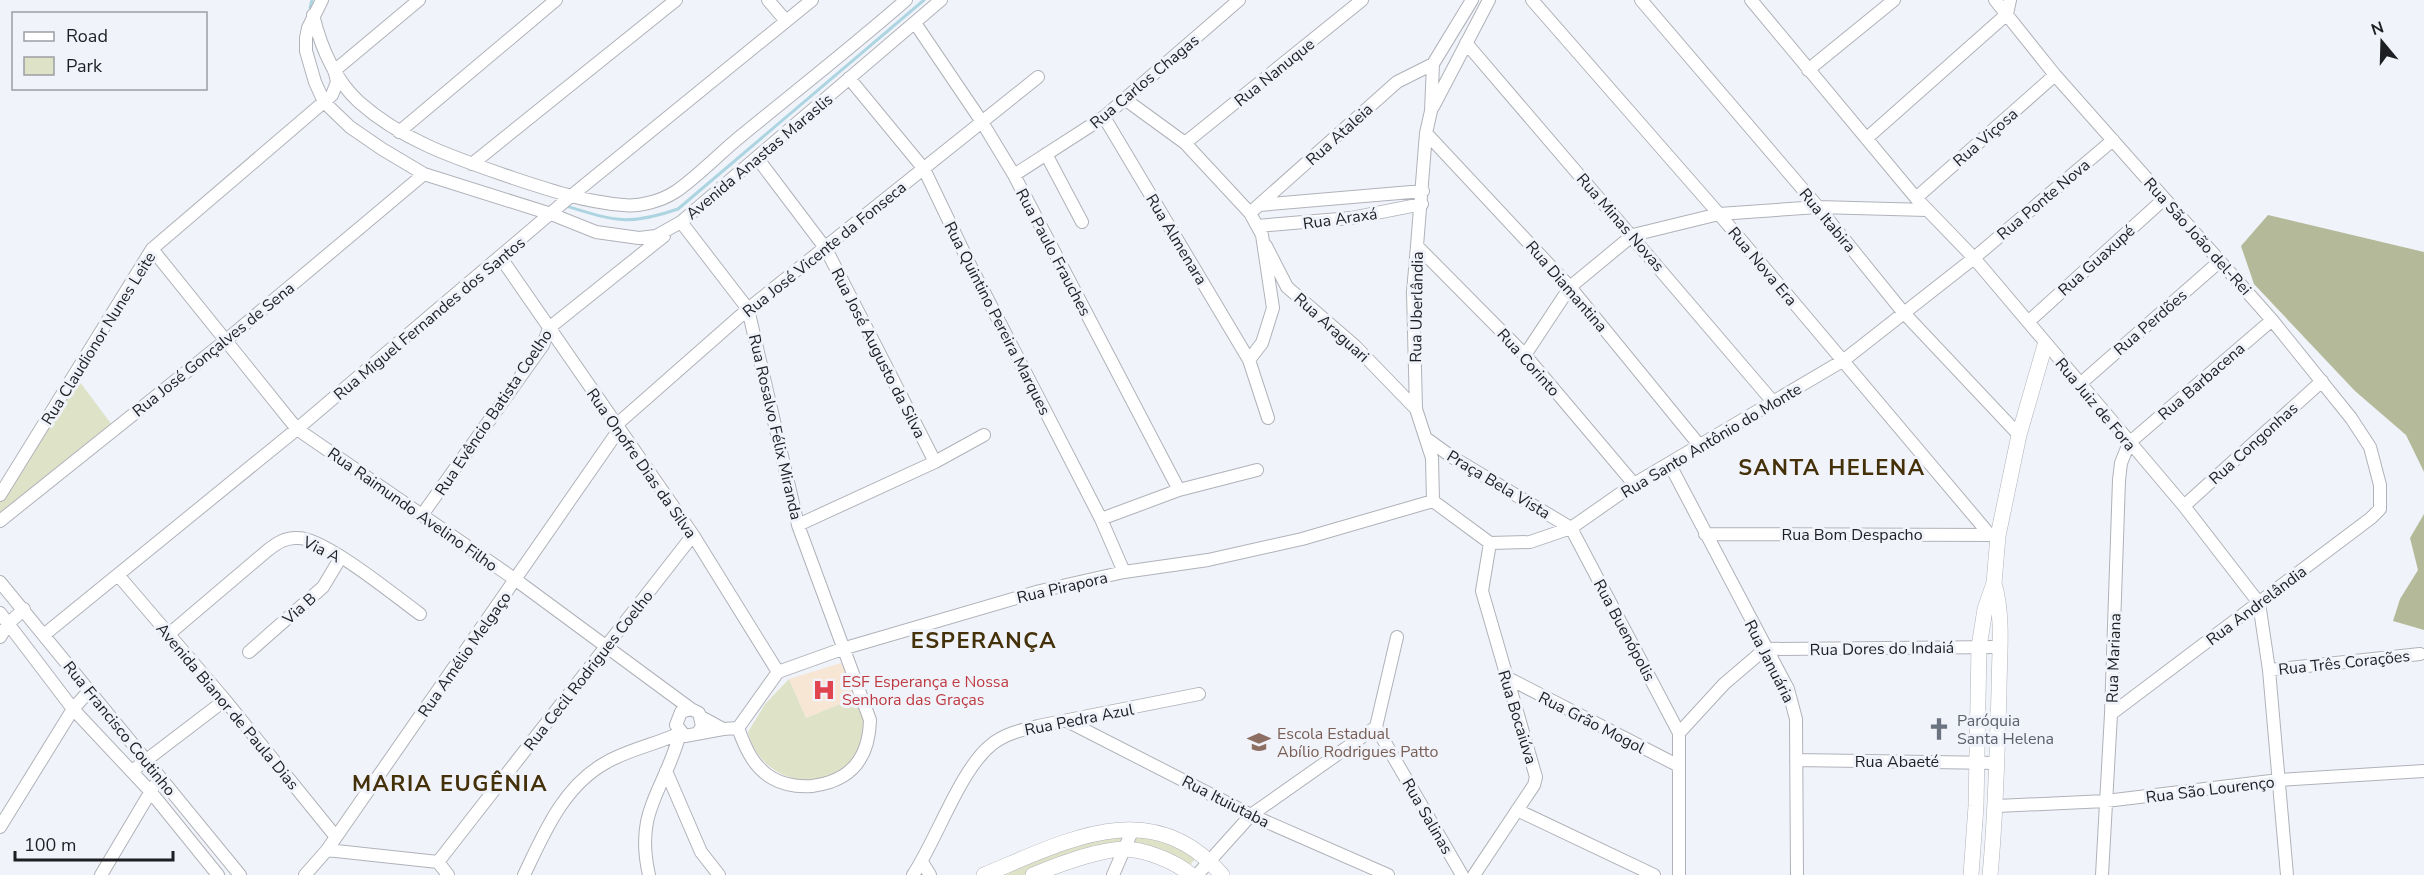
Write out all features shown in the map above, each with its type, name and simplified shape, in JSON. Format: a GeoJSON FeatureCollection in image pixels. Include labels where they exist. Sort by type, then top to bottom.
{"type":"FeatureCollection","features":[{"type":"Feature","properties":{"kind":"street"},"geometry":{"type":"LineString","coordinates":[[322,0],[308,28],[306,51],[315,82],[324,102]]}},
{"type":"Feature","properties":{"kind":"street"},"geometry":{"type":"LineString","coordinates":[[334,71],[419,0]]}},
{"type":"Feature","properties":{"kind":"street"},"geometry":{"type":"LineString","coordinates":[[399,132],[556,0]]}},
{"type":"Feature","properties":{"kind":"street"},"geometry":{"type":"LineString","coordinates":[[472,164],[676,0]]}},
{"type":"Feature","properties":{"kind":"street"},"geometry":{"type":"LineString","coordinates":[[768,0],[786,21]]}},
{"type":"Feature","properties":{"kind":"street","name":"Rua Miguel Fernandes dos Santos"},"geometry":{"type":"LineString","coordinates":[[45,634],[297,429],[501,258],[571,196],[812,0]]}},
{"type":"Feature","properties":{"kind":"street","name":"Avenida Anastas Maraslis"},"geometry":{"type":"LineString","coordinates":[[313,15],[323,52],[334,71],[357,100],[399,132],[439,152],[472,164],[571,196],[624,205],[642,204],[675,192],[742,135],[822,73],[906,0]]}},
{"type":"Feature","properties":{"kind":"street","name":"Avenida Anastas Maraslis"},"geometry":{"type":"LineString","coordinates":[[324,102],[350,127],[423,174],[551,214],[596,232],[639,238],[656,236],[681,222],[758,159],[941,0]]}},
{"type":"Feature","properties":{"kind":"street","name":"Rua Carlos Chagas"},"geometry":{"type":"LineString","coordinates":[[1014,175],[1104,117],[1126,100],[1239,0]]}},
{"type":"Feature","properties":{"kind":"street","name":"Rua Nanuque"},"geometry":{"type":"LineString","coordinates":[[1185,143],[1362,0]]}},
{"type":"Feature","properties":{"kind":"street","name":"Rua Uberlândia"},"geometry":{"type":"LineString","coordinates":[[1433,501],[1433,467],[1427,439],[1416,409],[1413,292],[1426,133],[1431,111],[1433,64],[1472,0]]}},
{"type":"Feature","properties":{"kind":"street","name":"Rua Uberlândia"},"geometry":{"type":"LineString","coordinates":[[1431,111],[1490,0]]}},
{"type":"Feature","properties":{"kind":"street","name":"Rua Nova Era"},"geometry":{"type":"LineString","coordinates":[[1532,0],[1994,535]]}},
{"type":"Feature","properties":{"kind":"street","name":"Rua Itabira"},"geometry":{"type":"LineString","coordinates":[[1641,0],[1818,207],[1904,312],[2019,435]]}},
{"type":"Feature","properties":{"kind":"street"},"geometry":{"type":"LineString","coordinates":[[1754,4],[1768,0]]}},
{"type":"Feature","properties":{"kind":"street"},"geometry":{"type":"LineString","coordinates":[[1808,70],[1894,0]]}},
{"type":"Feature","properties":{"kind":"street","name":"Rua São João del-Rei"},"geometry":{"type":"LineString","coordinates":[[1995,0],[2055,75],[2272,320],[2322,381],[2370,447],[2380,485]]}},
{"type":"Feature","properties":{"kind":"street"},"geometry":{"type":"LineString","coordinates":[[1867,138],[2007,14],[2010,0]]}},
{"type":"Feature","properties":{"kind":"street","name":"Rua Juiz de Fora"},"geometry":{"type":"LineString","coordinates":[[1754,4],[1916,198],[1974,258],[2045,345],[2184,506],[2259,603],[2269,670],[2287,875]]}},
{"type":"Feature","properties":{"kind":"street","name":"Rua Paulo Frauches"},"geometry":{"type":"LineString","coordinates":[[915,23],[982,122],[1014,175],[1179,490]]}},
{"type":"Feature","properties":{"kind":"street","name":"Rua Minas Novas"},"geometry":{"type":"LineString","coordinates":[[1466,43],[1633,235],[1774,404]]}},
{"type":"Feature","properties":{"kind":"street","name":"Rua Ataleia"},"geometry":{"type":"LineString","coordinates":[[1255,209],[1397,82],[1433,64]]}},
{"type":"Feature","properties":{"kind":"street","name":"Rua Claudionor Nunes Leite"},"geometry":{"type":"LineString","coordinates":[[0,495],[152,249],[324,102],[335,88],[334,71]]}},
{"type":"Feature","properties":{"kind":"street","name":"Rua Viçosa"},"geometry":{"type":"LineString","coordinates":[[1916,198],[2055,75]]}},
{"type":"Feature","properties":{"kind":"street","name":"Rua José Vicente da Fonseca"},"geometry":{"type":"LineString","coordinates":[[617,428],[748,309],[826,249],[1038,77]]}},
{"type":"Feature","properties":{"kind":"street","name":"Rua Quintino Pereira Marques"},"geometry":{"type":"LineString","coordinates":[[849,78],[924,169],[970,266],[1101,519],[1125,572]]}},
{"type":"Feature","properties":{"kind":"street"},"geometry":{"type":"LineString","coordinates":[[1126,100],[1185,143],[1255,209],[1274,308],[1262,343],[1249,360]]}},
{"type":"Feature","properties":{"kind":"street","name":"Rua Almenara"},"geometry":{"type":"LineString","coordinates":[[1104,117],[1249,360],[1268,418]]}},
{"type":"Feature","properties":{"kind":"street","name":"Rua Diamantina"},"geometry":{"type":"LineString","coordinates":[[1426,133],[1570,287],[1700,446]]}},
{"type":"Feature","properties":{"kind":"street","name":"Rua Ponte Nova"},"geometry":{"type":"LineString","coordinates":[[1974,258],[2113,140]]}},
{"type":"Feature","properties":{"kind":"street"},"geometry":{"type":"LineString","coordinates":[[1046,154],[1082,222]]}},
{"type":"Feature","properties":{"kind":"street","name":"Rua José Augusto da Silva"},"geometry":{"type":"LineString","coordinates":[[758,159],[826,249],[935,462]]}},
{"type":"Feature","properties":{"kind":"street","name":"Rua José Gonçalves de Sena"},"geometry":{"type":"LineString","coordinates":[[0,521],[225,341],[423,174]]}},
{"type":"Feature","properties":{"kind":"street","name":"Rua Araxá"},"geometry":{"type":"LineString","coordinates":[[1255,209],[1422,197]]}},
{"type":"Feature","properties":{"kind":"street","name":"Rua Araxá"},"geometry":{"type":"LineString","coordinates":[[1259,231],[1351,218],[1422,197]]}},
{"type":"Feature","properties":{"kind":"street","name":"Rua Guaxupé"},"geometry":{"type":"LineString","coordinates":[[2028,322],[2164,199]]}},
{"type":"Feature","properties":{"kind":"street"},"geometry":{"type":"LineString","coordinates":[[1525,355],[1570,287],[1633,235],[1719,214],[1818,207],[1927,210]]}},
{"type":"Feature","properties":{"kind":"street","name":"Rua Rosalvo Félix Miranda"},"geometry":{"type":"LineString","coordinates":[[681,222],[748,309],[798,525],[842,649]]}},
{"type":"Feature","properties":{"kind":"street","name":"Rua Evêncio Batista Coelho"},"geometry":{"type":"LineString","coordinates":[[422,515],[543,345],[549,328],[681,222]]}},
{"type":"Feature","properties":{"kind":"street","name":"Rua Araguari"},"geometry":{"type":"LineString","coordinates":[[1259,231],[1283,282],[1355,346],[1416,409]]}},
{"type":"Feature","properties":{"kind":"street","name":"Rua Corinto"},"geometry":{"type":"LineString","coordinates":[[1417,246],[1525,355],[1634,484]]}},
{"type":"Feature","properties":{"kind":"street","name":"Rua Raimundo Avelino Filho"},"geometry":{"type":"LineString","coordinates":[[152,249],[297,429],[516,580],[696,713]]}},
{"type":"Feature","properties":{"kind":"street","name":"Rua Onofre Dias da Silva"},"geometry":{"type":"LineString","coordinates":[[501,258],[693,535],[778,672]]}},
{"type":"Feature","properties":{"kind":"street","name":"Rua Santo Antônio do Monte"},"geometry":{"type":"LineString","coordinates":[[1490,543],[1530,542],[1571,528],[1634,484],[1774,404],[1844,360],[1974,258]]}},
{"type":"Feature","properties":{"kind":"street","name":"Rua Perdões"},"geometry":{"type":"LineString","coordinates":[[2080,384],[2220,261]]}},
{"type":"Feature","properties":{"kind":"street","name":"Rua Barbacena"},"geometry":{"type":"LineString","coordinates":[[2129,443],[2272,320]]}},
{"type":"Feature","properties":{"kind":"street"},"geometry":{"type":"LineString","coordinates":[[1990,875],[1997,806],[2000,647],[2000,609],[1994,583],[1994,535],[2045,345]]}},
{"type":"Feature","properties":{"kind":"street","name":"Rua Congonhas"},"geometry":{"type":"LineString","coordinates":[[2184,506],[2322,381]]}},
{"type":"Feature","properties":{"kind":"street","name":"Rua Amélio Melgaço"},"geometry":{"type":"LineString","coordinates":[[305,875],[327,850],[516,580],[617,428]]}},
{"type":"Feature","properties":{"kind":"street"},"geometry":{"type":"LineString","coordinates":[[798,525],[935,462],[984,435]]}},
{"type":"Feature","properties":{"kind":"street","name":"Praça Bela Vista"},"geometry":{"type":"LineString","coordinates":[[1427,439],[1452,457],[1571,528]]}},
{"type":"Feature","properties":{"kind":"street","name":"Rua Mariana"},"geometry":{"type":"LineString","coordinates":[[2102,875],[2111,714],[2119,480],[2121,463],[2129,443]]}},
{"type":"Feature","properties":{"kind":"street","name":"Rua Januária"},"geometry":{"type":"LineString","coordinates":[[1670,465],[1788,689],[1793,705],[1796,719],[1797,875]]}},
{"type":"Feature","properties":{"kind":"street"},"geometry":{"type":"LineString","coordinates":[[1101,519],[1179,490],[1257,470]]}},
{"type":"Feature","properties":{"kind":"street","name":"Rua Andrelândia"},"geometry":{"type":"LineString","coordinates":[[2111,714],[2371,518],[2380,509],[2380,485]]}},
{"type":"Feature","properties":{"kind":"street"},"geometry":{"type":"LineString","coordinates":[[1433,501],[1490,543]]}},
{"type":"Feature","properties":{"kind":"street","name":"Rua Pirapora"},"geometry":{"type":"LineString","coordinates":[[778,672],[842,649],[989,604],[1125,572],[1208,560],[1302,540],[1433,501]]}},
{"type":"Feature","properties":{"kind":"street","name":"Rua Buenópolis"},"geometry":{"type":"LineString","coordinates":[[1571,528],[1679,733]]}},
{"type":"Feature","properties":{"kind":"street","name":"Rua Bom Despacho"},"geometry":{"type":"LineString","coordinates":[[1705,534],[1994,535]]}},
{"type":"Feature","properties":{"kind":"street","name":"Rua Cecil Rodrigues Coelho"},"geometry":{"type":"LineString","coordinates":[[438,862],[693,535]]}},
{"type":"Feature","properties":{"kind":"street","name":"Via A"},"geometry":{"type":"LineString","coordinates":[[169,634],[279,542],[304,538],[341,557],[420,614]]}},
{"type":"Feature","properties":{"kind":"street","name":"Rua Bocaiúva"},"geometry":{"type":"LineString","coordinates":[[1474,875],[1536,777],[1482,591],[1490,543]]}},
{"type":"Feature","properties":{"kind":"street","name":"Via B"},"geometry":{"type":"LineString","coordinates":[[249,652],[323,587],[341,557]]}},
{"type":"Feature","properties":{"kind":"street","name":"Avenida Bianor de Paula Dias"},"geometry":{"type":"LineString","coordinates":[[118,575],[225,699],[336,837]]}},
{"type":"Feature","properties":{"kind":"street","name":"Rua Francisco Coutinho"},"geometry":{"type":"LineString","coordinates":[[0,582],[45,634],[240,875]]}},
{"type":"Feature","properties":{"kind":"street"},"geometry":{"type":"LineString","coordinates":[[1971,875],[1977,762],[1979,647],[1985,609],[1994,583]]}},
{"type":"Feature","properties":{"kind":"street"},"geometry":{"type":"LineString","coordinates":[[0,637],[8,624],[24,609]]}},
{"type":"Feature","properties":{"kind":"street","name":"Rua Francisco Coutinho"},"geometry":{"type":"LineString","coordinates":[[0,613],[73,709],[150,791],[218,875]]}},
{"type":"Feature","properties":{"kind":"street"},"geometry":{"type":"LineString","coordinates":[[1197,875],[1251,815],[1376,727],[1397,637]]}},
{"type":"Feature","properties":{"kind":"street","name":"Rua Dores do Indaiá"},"geometry":{"type":"LineString","coordinates":[[1765,649],[2000,647]]}},
{"type":"Feature","properties":{"kind":"street"},"geometry":{"type":"LineString","coordinates":[[738,728],[747,751],[772,778],[800,787],[831,783],[846,775],[864,753],[869,739],[870,720],[856,677],[842,649]]}},
{"type":"Feature","properties":{"kind":"street"},"geometry":{"type":"LineString","coordinates":[[1679,875],[1679,733],[1724,684],[1765,649]]}},
{"type":"Feature","properties":{"kind":"street","name":"Rua Três Corações"},"geometry":{"type":"LineString","coordinates":[[2269,670],[2420,654]]}},
{"type":"Feature","properties":{"kind":"street"},"geometry":{"type":"LineString","coordinates":[[738,728],[778,672]]}},
{"type":"Feature","properties":{"kind":"street","name":"Rua Grão Mogol"},"geometry":{"type":"LineString","coordinates":[[1506,677],[1679,766]]}},
{"type":"Feature","properties":{"kind":"street"},"geometry":{"type":"LineString","coordinates":[[0,827],[73,709],[89,691]]}},
{"type":"Feature","properties":{"kind":"street","name":"Rua Pedra Azul"},"geometry":{"type":"LineString","coordinates":[[913,875],[922,862],[968,771],[992,744],[1012,732],[1198,694]]}},
{"type":"Feature","properties":{"kind":"street"},"geometry":{"type":"LineString","coordinates":[[650,875],[644,853],[644,830],[655,792],[675,753],[681,733],[674,696]]}},
{"type":"Feature","properties":{"kind":"street"},"geometry":{"type":"LineString","coordinates":[[132,771],[225,699]]}},
{"type":"Feature","properties":{"kind":"street"},"geometry":{"type":"LineString","coordinates":[[661,742],[677,718],[696,713],[723,729]]}},
{"type":"Feature","properties":{"kind":"street"},"geometry":{"type":"LineString","coordinates":[[675,753],[702,726],[696,713]]}},
{"type":"Feature","properties":{"kind":"street","name":"Rua Ituiutaba"},"geometry":{"type":"LineString","coordinates":[[1066,721],[1251,815],[1388,875]]}},
{"type":"Feature","properties":{"kind":"street","name":"Rua Salinas"},"geometry":{"type":"LineString","coordinates":[[1376,727],[1462,875]]}},
{"type":"Feature","properties":{"kind":"street"},"geometry":{"type":"LineString","coordinates":[[524,875],[552,817],[575,788],[608,761],[681,733],[696,734],[738,728]]}},
{"type":"Feature","properties":{"kind":"street","name":"Rua Abaeté"},"geometry":{"type":"LineString","coordinates":[[1796,760],[1997,763]]}},
{"type":"Feature","properties":{"kind":"street"},"geometry":{"type":"LineString","coordinates":[[666,771],[701,852],[719,875]]}},
{"type":"Feature","properties":{"kind":"street","name":"Rua São Lourenço"},"geometry":{"type":"LineString","coordinates":[[1997,806],[2106,801],[2279,780],[2424,771]]}},
{"type":"Feature","properties":{"kind":"street"},"geometry":{"type":"LineString","coordinates":[[101,875],[150,791],[161,777]]}},
{"type":"Feature","properties":{"kind":"street"},"geometry":{"type":"LineString","coordinates":[[1517,810],[1653,875]]}},
{"type":"Feature","properties":{"kind":"street"},"geometry":{"type":"LineString","coordinates":[[1113,875],[1133,829]]}},
{"type":"Feature","properties":{"kind":"street"},"geometry":{"type":"LineString","coordinates":[[984,875],[1040,851],[1086,837],[1133,829],[1162,832],[1180,840],[1209,860],[1222,875]]}},
{"type":"Feature","properties":{"kind":"street"},"geometry":{"type":"LineString","coordinates":[[1034,875],[1123,849],[1157,856],[1191,875]]}},
{"type":"Feature","properties":{"kind":"street"},"geometry":{"type":"LineString","coordinates":[[327,850],[438,862],[448,875]]}},
{"type":"Feature","properties":{"kind":"street"},"geometry":{"type":"LineString","coordinates":[[922,862],[930,875]]}},
{"type":"Feature","properties":{"kind":"shaded area","name":"ESF Esperança e Nossa Senhora das Graças"},"geometry":{"type":"Polygon","coordinates":[[[841,663],[857,697],[806,718],[789,679],[841,663]]]}},
{"type":"Feature","properties":{"kind":"green space"},"geometry":{"type":"Polygon","coordinates":[[[2268,215],[2424,252],[2424,472],[2406,435],[2355,391],[2254,284],[2241,246],[2268,215]]]}},
{"type":"Feature","properties":{"kind":"green space"},"geometry":{"type":"Polygon","coordinates":[[[74,374],[115,429],[0,521],[0,495],[74,374]]]}},
{"type":"Feature","properties":{"kind":"green space"},"geometry":{"type":"Polygon","coordinates":[[[2424,514],[2424,630],[2393,621],[2400,599],[2418,570],[2410,538],[2424,514]]]}},
{"type":"Feature","properties":{"kind":"green space"},"geometry":{"type":"Polygon","coordinates":[[[789,679],[806,718],[857,697],[866,720],[863,746],[852,764],[836,775],[816,780],[795,779],[775,770],[758,755],[748,732],[765,704],[789,679]]]}},
{"type":"Feature","properties":{"kind":"green space"},"geometry":{"type":"Polygon","coordinates":[[[1133,829],[1200,853],[1186,870],[1123,849],[1033,875],[984,875],[1133,829]]]}},
{"type":"Feature","properties":{"kind":"waterway"},"geometry":{"type":"LineString","coordinates":[[310,8],[312,0]]}},
{"type":"Feature","properties":{"kind":"waterway"},"geometry":{"type":"LineString","coordinates":[[566,206],[622,220],[647,218],[678,209],[924,0]]}},
{"type":"Feature","properties":{"kind":"place","name":"ESF Esperança e Nossa Senhora das Graças"},"geometry":{"type":"Point","coordinates":[824,690]}},
{"type":"Feature","properties":{"kind":"place","name":"Paróquia Santa Helena"},"geometry":{"type":"Point","coordinates":[1939,729]}},
{"type":"Feature","properties":{"kind":"place","name":"Escola Estadual Abílio Rodrigues Patto"},"geometry":{"type":"Point","coordinates":[1259,742]}},
{"type":"Feature","properties":{"kind":"district","name":"SANTA HELENA"},"geometry":{"type":"Point","coordinates":[1832,467]}},
{"type":"Feature","properties":{"kind":"district","name":"ESPERANÇA"},"geometry":{"type":"Point","coordinates":[984,640]}},
{"type":"Feature","properties":{"kind":"district","name":"MARIA EUGÊNIA"},"geometry":{"type":"Point","coordinates":[450,783]}}]}
